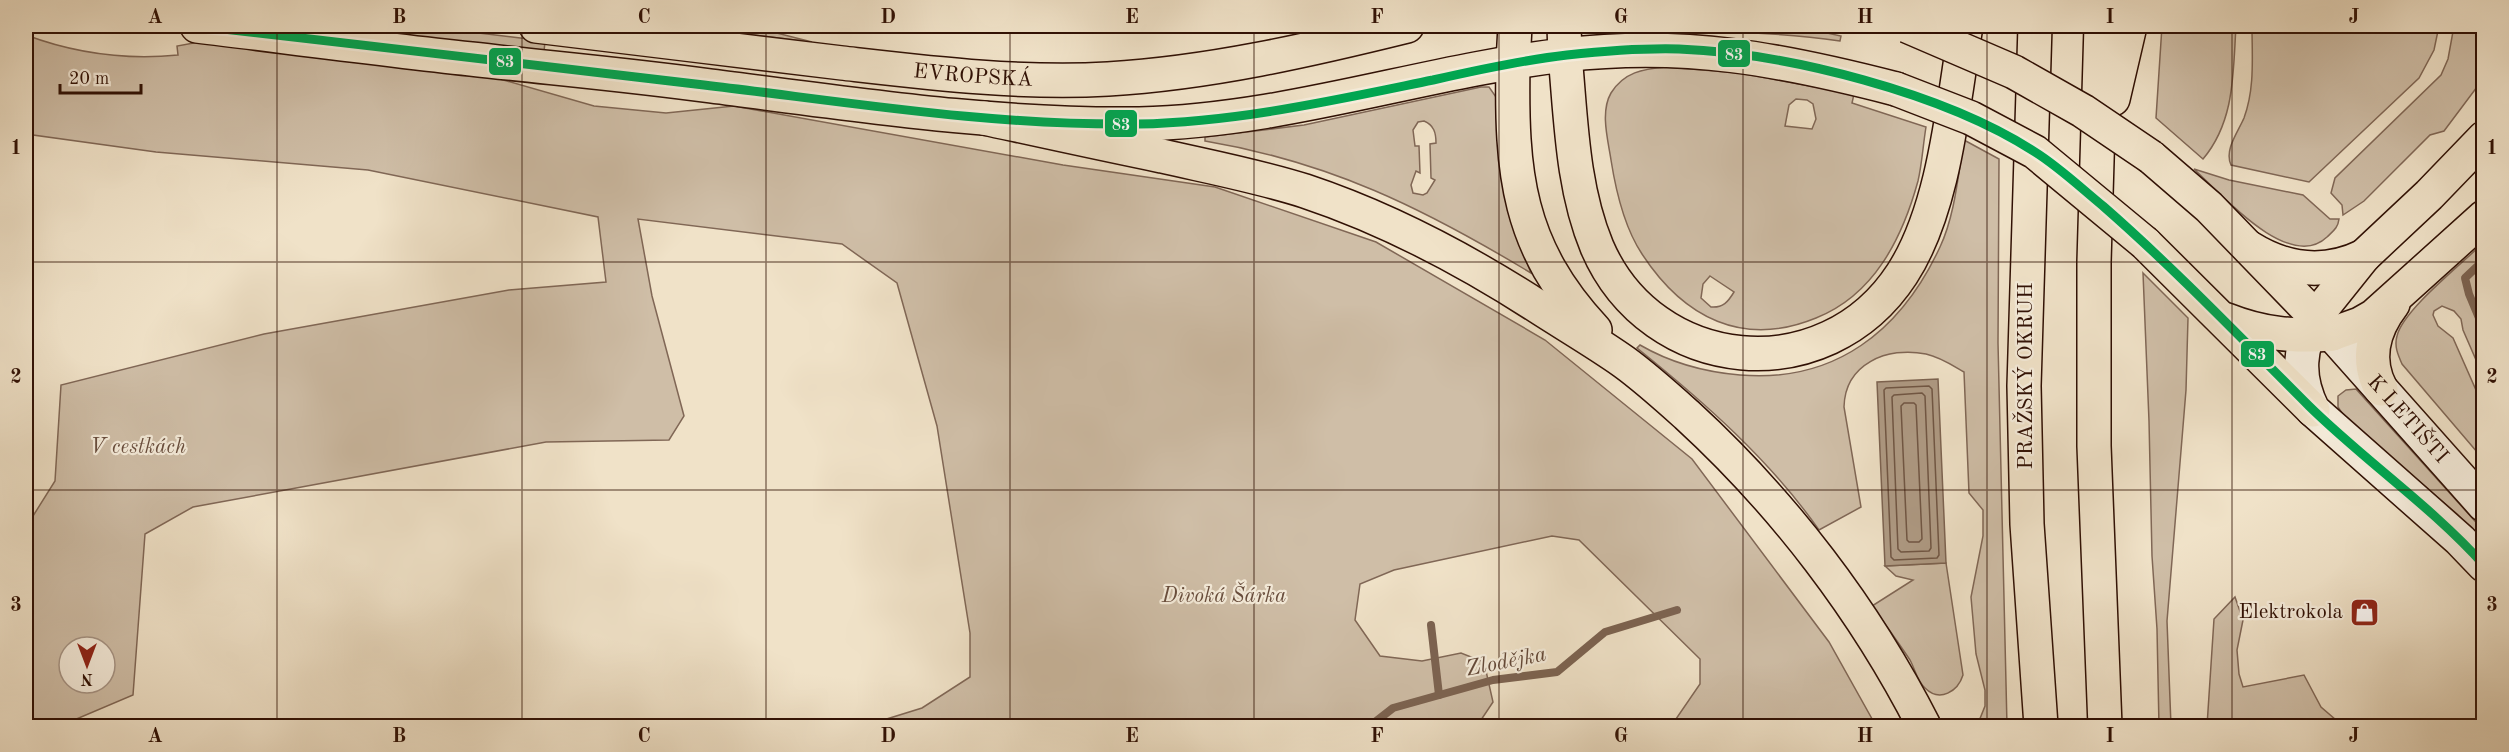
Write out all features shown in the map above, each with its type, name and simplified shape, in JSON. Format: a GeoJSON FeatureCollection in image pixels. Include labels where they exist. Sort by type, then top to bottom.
{"type":"FeatureCollection","features":[{"type":"Feature","properties":{"kind":"main road","name":"EVROPSKÁ"},"geometry":{"type":"LineString","coordinates":[[197,26],[708,85],[909,111],[984,118],[1105,124],[1212,120],[1323,103],[1513,63],[1565,40],[1724,53],[1797,65],[1896,89],[1971,118],[2035,152],[2145,243],[2313,410]]}},
{"type":"Feature","properties":{"kind":"main road","name":"EVROPSKÁ"},"geometry":{"type":"LineString","coordinates":[[536,26],[951,76],[1051,80],[1108,79],[1221,66],[1407,26]]}},
{"type":"Feature","properties":{"kind":"main road"},"geometry":{"type":"LineString","coordinates":[[1515,26],[1512,122],[1514,152],[1524,207],[1537,249],[1546,268],[1575,309],[1625,363]]}},
{"type":"Feature","properties":{"kind":"main road"},"geometry":{"type":"LineString","coordinates":[[1907,26],[2014,72],[2084,111],[2151,157],[2209,207],[2293,291],[2318,328]]}},
{"type":"Feature","properties":{"kind":"main road"},"geometry":{"type":"LineString","coordinates":[[1565,40],[1580,185],[1597,247],[1613,276],[1640,308],[1675,333],[1715,349],[1762,354],[1812,345],[1845,330],[1872,310],[1903,273],[1919,243],[1938,181],[1966,26]]}},
{"type":"Feature","properties":{"kind":"main road","name":"PRAŽSKÝ OKRUH"},"geometry":{"type":"LineString","coordinates":[[2035,26],[2024,386],[2027,524],[2041,726]]}},
{"type":"Feature","properties":{"kind":"main road"},"geometry":{"type":"LineString","coordinates":[[2101,26],[2095,202],[2094,446],[2105,726]]}},
{"type":"Feature","properties":{"kind":"main road"},"geometry":{"type":"LineString","coordinates":[[2095,202],[2111,104],[2130,26]]}},
{"type":"Feature","properties":{"kind":"main road"},"geometry":{"type":"LineString","coordinates":[[984,118],[1245,174],[1304,191],[1413,234],[1491,276],[1625,363],[1661,392],[1715,442],[1789,523],[1853,608],[1884,656],[1924,726]]}},
{"type":"Feature","properties":{"kind":"main road"},"geometry":{"type":"LineString","coordinates":[[2484,138],[2429,195],[2364,256],[2301,355],[2301,371],[2307,398],[2313,410],[2460,540],[2484,565]]}},
{"type":"Feature","properties":{"kind":"main road"},"geometry":{"type":"LineString","coordinates":[[2222,319],[2263,332],[2360,324],[2374,316],[2484,217]]}},
{"type":"Feature","properties":{"kind":"main road"},"geometry":{"type":"LineString","coordinates":[[2250,248],[2265,257],[2297,268],[2332,268],[2364,256]]}},
{"type":"Feature","properties":{"kind":"main road"},"geometry":{"type":"LineString","coordinates":[[2381,389],[2373,369],[2374,338],[2380,320],[2405,289]]}},
{"type":"Feature","properties":{"kind":"main road","name":"K LETIŠTI"},"geometry":{"type":"LineString","coordinates":[[2318,328],[2381,389],[2484,504]]}},
{"type":"Feature","properties":{"kind":"green space"},"geometry":{"type":"Polygon","coordinates":[[[329,26],[420,26],[545,41],[544,52],[329,26]]]}},
{"type":"Feature","properties":{"kind":"green space"},"geometry":{"type":"Polygon","coordinates":[[[677,26],[757,28],[812,42],[677,26]]]}},
{"type":"Feature","properties":{"kind":"green space"},"geometry":{"type":"Polygon","coordinates":[[[1602,26],[1795,26],[1841,36],[1840,41],[1755,33],[1614,33],[1607,32],[1602,26]]]}},
{"type":"Feature","properties":{"kind":"green space"},"geometry":{"type":"Polygon","coordinates":[[[2162,26],[2236,26],[2233,79],[2227,113],[2221,129],[2203,159],[2156,118],[2162,26]]]}},
{"type":"Feature","properties":{"kind":"green space"},"geometry":{"type":"Polygon","coordinates":[[[2252,26],[2439,26],[2434,50],[2419,78],[2309,182],[2231,165],[2230,147],[2244,118],[2250,95],[2252,26]]]}},
{"type":"Feature","properties":{"kind":"green space"},"geometry":{"type":"Polygon","coordinates":[[[2454,26],[2483,26],[2483,79],[2444,131],[2430,135],[2364,201],[2343,215],[2342,205],[2331,193],[2335,178],[2441,75],[2448,59],[2454,26]]]}},
{"type":"Feature","properties":{"kind":"green space"},"geometry":{"type":"Polygon","coordinates":[[[26,35],[82,51],[120,56],[178,55],[177,46],[199,42],[493,77],[594,106],[666,113],[734,106],[1063,165],[1215,187],[1376,242],[1545,340],[1692,459],[1829,642],[1876,726],[1667,726],[1676,719],[1700,684],[1700,659],[1579,540],[1552,536],[1394,570],[1360,584],[1355,620],[1380,656],[1422,661],[1461,653],[1484,662],[1493,702],[1477,726],[864,726],[922,708],[970,677],[970,633],[937,426],[897,283],[842,244],[638,219],[652,296],[684,416],[669,440],[546,442],[193,507],[145,534],[133,695],[60,726],[26,726],[26,517],[33,516],[55,481],[61,385],[264,334],[509,290],[606,282],[598,217],[368,170],[156,152],[26,134],[26,35]]]}},
{"type":"Feature","properties":{"kind":"green space"},"geometry":{"type":"Polygon","coordinates":[[[1666,67],[1739,73],[1854,94],[1852,103],[1926,127],[1918,181],[1903,224],[1883,263],[1854,295],[1836,308],[1816,318],[1789,326],[1764,330],[1740,328],[1717,321],[1696,310],[1677,295],[1659,276],[1636,244],[1626,221],[1615,184],[1605,117],[1611,93],[1622,80],[1635,73],[1666,67]],[[1796,99],[1789,105],[1785,126],[1812,129],[1816,119],[1813,104],[1807,100],[1796,99]],[[1710,276],[1703,284],[1701,298],[1711,307],[1722,305],[1734,292],[1710,276]]]}},
{"type":"Feature","properties":{"kind":"green space"},"geometry":{"type":"Polygon","coordinates":[[[1489,87],[1496,97],[1515,232],[1531,273],[1452,228],[1374,190],[1293,161],[1205,141],[1205,137],[1304,125],[1489,87]],[[1418,122],[1413,130],[1415,146],[1419,146],[1420,173],[1416,171],[1411,185],[1413,193],[1423,195],[1427,193],[1435,180],[1431,178],[1430,144],[1436,143],[1436,136],[1432,127],[1427,123],[1418,122]]]}},
{"type":"Feature","properties":{"kind":"green space"},"geometry":{"type":"Polygon","coordinates":[[[1964,140],[1999,159],[1998,343],[2007,726],[1977,726],[1985,706],[1985,690],[1976,654],[1971,597],[1983,536],[1983,510],[1969,493],[1964,372],[1936,357],[1911,352],[1883,356],[1860,369],[1846,392],[1844,407],[1861,507],[1819,530],[1800,504],[1735,433],[1637,348],[1640,345],[1676,362],[1714,372],[1774,375],[1806,370],[1835,360],[1861,346],[1885,327],[1906,304],[1940,247],[1953,208],[1964,140]]]}},
{"type":"Feature","properties":{"kind":"green space"},"geometry":{"type":"Polygon","coordinates":[[[2194,169],[2229,180],[2303,195],[2330,219],[2339,219],[2338,225],[2327,237],[2311,245],[2294,245],[2275,238],[2237,211],[2194,169]]]}},
{"type":"Feature","properties":{"kind":"green space"},"geometry":{"type":"Polygon","coordinates":[[[2483,243],[2483,376],[2463,330],[2461,319],[2454,311],[2442,306],[2434,311],[2433,315],[2438,326],[2453,338],[2483,406],[2483,459],[2402,364],[2396,343],[2402,325],[2410,313],[2483,243]]]}},
{"type":"Feature","properties":{"kind":"green space"},"geometry":{"type":"Polygon","coordinates":[[[2143,273],[2188,318],[2186,390],[2167,621],[2171,726],[2159,726],[2143,273]]]}},
{"type":"Feature","properties":{"kind":"green space"},"geometry":{"type":"Polygon","coordinates":[[[2356,389],[2483,530],[2483,542],[2457,514],[2346,419],[2338,407],[2338,396],[2346,390],[2356,389]]]}},
{"type":"Feature","properties":{"kind":"green space"},"geometry":{"type":"Polygon","coordinates":[[[1946,563],[1963,675],[1953,690],[1937,695],[1922,685],[1910,660],[1872,606],[1913,580],[1896,576],[1885,566],[1946,563]]]}},
{"type":"Feature","properties":{"kind":"green space"},"geometry":{"type":"Polygon","coordinates":[[[2235,597],[2243,620],[2237,650],[2239,674],[2243,687],[2304,675],[2321,707],[2343,726],[2207,726],[2214,619],[2235,597]]]}},
{"type":"Feature","properties":{"kind":"water"},"geometry":{"type":"Polygon","coordinates":[[[1938,379],[1946,563],[1885,566],[1877,382],[1938,379]]]}},
{"type":"Feature","properties":{"kind":"waterway"},"geometry":{"type":"LineString","coordinates":[[2484,260],[2465,278],[2484,330]]}},
{"type":"Feature","properties":{"kind":"waterway","name":"Zlodějka"},"geometry":{"type":"LineString","coordinates":[[1370,726],[1393,708],[1493,680],[1557,672],[1605,632],[1677,610]]}},
{"type":"Feature","properties":{"kind":"waterway"},"geometry":{"type":"LineString","coordinates":[[1431,625],[1439,695]]}},
{"type":"Feature","properties":{"kind":"transit line","name":"83"},"geometry":{"type":"LineString","coordinates":[[197,26],[920,112],[1083,124],[1175,122],[1249,114],[1323,102],[1516,62],[1609,51],[1679,49],[1722,52],[1815,68],[1863,80],[1956,112],[1998,131],[2053,164],[2156,254],[2330,426],[2420,503],[2464,543],[2484,565]]}},
{"type":"Feature","properties":{"kind":"place","name":"Elektrokola"},"geometry":{"type":"Point","coordinates":[2364,612]}},
{"type":"Feature","properties":{"kind":"park label","name":"V cestkách"},"geometry":{"type":"Point","coordinates":[138,447]}},
{"type":"Feature","properties":{"kind":"park label","name":"Divoká Šárka"},"geometry":{"type":"Point","coordinates":[1224,596]}}]}
